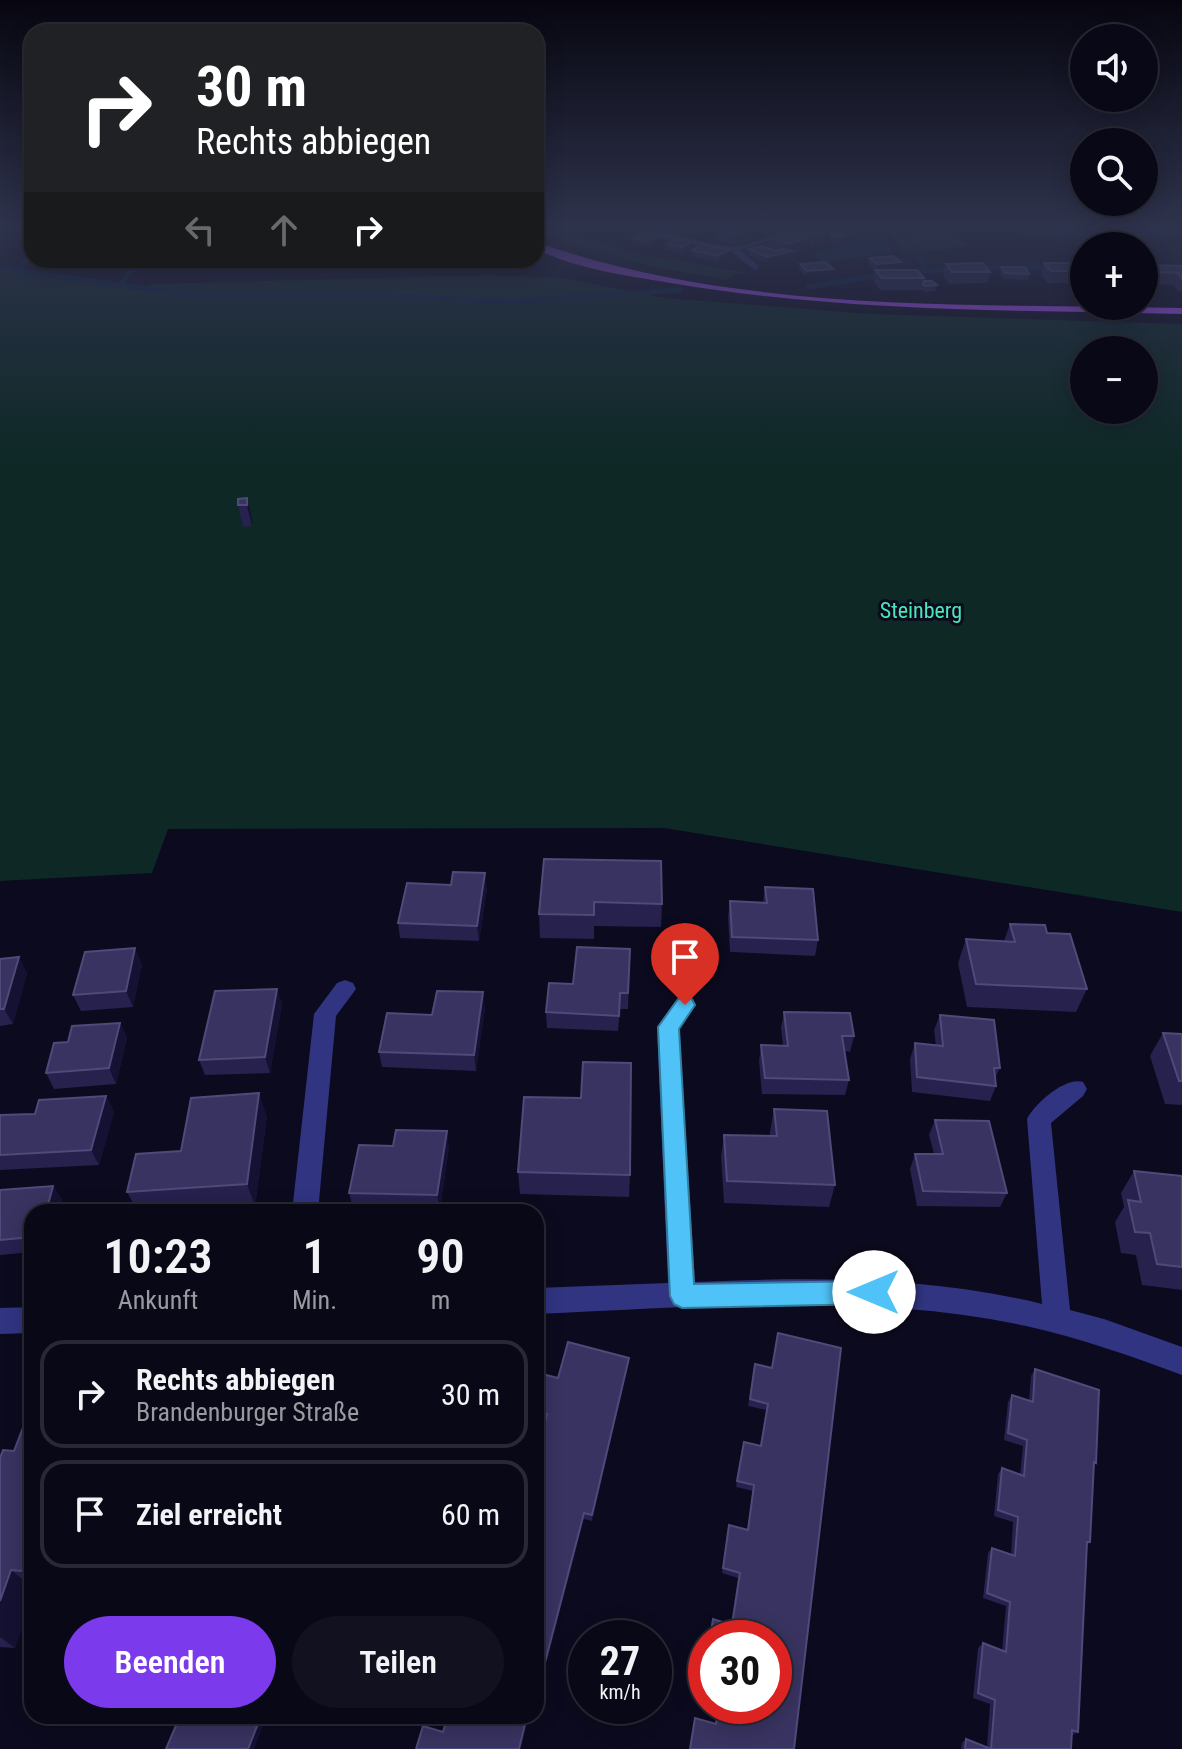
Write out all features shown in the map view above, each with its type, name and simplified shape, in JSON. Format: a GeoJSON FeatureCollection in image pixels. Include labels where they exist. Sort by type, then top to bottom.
{"type":"FeatureCollection","features":[{"type":"Feature","properties":{"kind":"main road"},"geometry":{"type":"LineString","coordinates":[[994,306],[1182,311]]}},
{"type":"Feature","properties":{"kind":"street"},"geometry":{"type":"LineString","coordinates":[[306,1204],[325,1014],[345,989]]}},
{"type":"Feature","properties":{"kind":"street"},"geometry":{"type":"LineString","coordinates":[[682,1296],[668,1027],[685,1005]]}},
{"type":"Feature","properties":{"kind":"street"},"geometry":{"type":"LineString","coordinates":[[1057,1318],[1039,1119],[1075,1089]]}},
{"type":"Feature","properties":{"kind":"street"},"geometry":{"type":"LineString","coordinates":[[544,1301],[874,1292],[926,1296],[1057,1318],[1131,1339],[1182,1361]]}},
{"type":"Feature","properties":{"kind":"street"},"geometry":{"type":"LineString","coordinates":[[0,1321],[24,1320]]}},
{"type":"Feature","properties":{"kind":"green space","name":"Steinberg"},"geometry":{"type":"Polygon","coordinates":[[[0,306],[762,306],[869,314],[1182,324],[1182,912],[664,828],[168,829],[152,873],[0,881],[0,306]]]}},
{"type":"Feature","properties":{"kind":"building"},"geometry":{"type":"Polygon","coordinates":[[[247,498],[247,505],[238,505],[238,499],[247,498]]]}},
{"type":"Feature","properties":{"kind":"building"},"geometry":{"type":"Polygon","coordinates":[[[544,859],[661,861],[662,904],[594,902],[594,915],[539,914],[544,859]]]}},
{"type":"Feature","properties":{"kind":"building"},"geometry":{"type":"Polygon","coordinates":[[[453,872],[485,873],[477,926],[398,923],[407,883],[451,885],[453,872]]]}},
{"type":"Feature","properties":{"kind":"building"},"geometry":{"type":"Polygon","coordinates":[[[765,887],[813,889],[818,940],[732,937],[730,901],[767,903],[765,887]]]}},
{"type":"Feature","properties":{"kind":"building"},"geometry":{"type":"Polygon","coordinates":[[[1010,924],[1045,925],[1047,933],[1070,934],[1087,989],[976,984],[966,939],[1015,942],[1010,924]]]}},
{"type":"Feature","properties":{"kind":"building"},"geometry":{"type":"Polygon","coordinates":[[[577,947],[630,949],[628,993],[620,993],[619,1016],[546,1012],[549,983],[573,984],[577,947]]]}},
{"type":"Feature","properties":{"kind":"building"},"geometry":{"type":"Polygon","coordinates":[[[135,948],[126,991],[73,995],[85,952],[135,948]]]}},
{"type":"Feature","properties":{"kind":"building"},"geometry":{"type":"Polygon","coordinates":[[[19,957],[4,1009],[0,1009],[0,959],[19,957]]]}},
{"type":"Feature","properties":{"kind":"building"},"geometry":{"type":"Polygon","coordinates":[[[277,989],[265,1057],[199,1060],[215,991],[277,989]]]}},
{"type":"Feature","properties":{"kind":"building"},"geometry":{"type":"Polygon","coordinates":[[[437,991],[483,992],[474,1055],[379,1052],[387,1013],[432,1015],[437,991]]]}},
{"type":"Feature","properties":{"kind":"building"},"geometry":{"type":"Polygon","coordinates":[[[784,1012],[850,1013],[854,1036],[842,1036],[849,1080],[765,1078],[761,1045],[788,1046],[784,1012]]]}},
{"type":"Feature","properties":{"kind":"building"},"geometry":{"type":"Polygon","coordinates":[[[940,1015],[994,1020],[1000,1068],[994,1068],[996,1086],[917,1077],[915,1043],[943,1046],[940,1015]]]}},
{"type":"Feature","properties":{"kind":"building"},"geometry":{"type":"Polygon","coordinates":[[[120,1023],[109,1068],[46,1073],[54,1043],[68,1042],[72,1026],[120,1023]]]}},
{"type":"Feature","properties":{"kind":"building"},"geometry":{"type":"Polygon","coordinates":[[[1163,1033],[1182,1034],[1182,1081],[1179,1081],[1163,1033]]]}},
{"type":"Feature","properties":{"kind":"building"},"geometry":{"type":"Polygon","coordinates":[[[583,1062],[631,1063],[630,1175],[518,1172],[524,1097],[581,1098],[583,1062]]]}},
{"type":"Feature","properties":{"kind":"building"},"geometry":{"type":"Polygon","coordinates":[[[259,1093],[247,1184],[127,1192],[136,1154],[181,1151],[191,1098],[259,1093]]]}},
{"type":"Feature","properties":{"kind":"building"},"geometry":{"type":"Polygon","coordinates":[[[106,1096],[91,1150],[0,1155],[0,1115],[35,1114],[39,1100],[106,1096]]]}},
{"type":"Feature","properties":{"kind":"building"},"geometry":{"type":"Polygon","coordinates":[[[774,1109],[827,1111],[835,1185],[727,1181],[724,1135],[777,1136],[774,1109]]]}},
{"type":"Feature","properties":{"kind":"building"},"geometry":{"type":"Polygon","coordinates":[[[935,1120],[989,1121],[1007,1193],[923,1191],[915,1154],[943,1154],[935,1120]]]}},
{"type":"Feature","properties":{"kind":"building"},"geometry":{"type":"Polygon","coordinates":[[[396,1130],[447,1131],[437,1195],[349,1193],[359,1145],[393,1146],[396,1130]]]}},
{"type":"Feature","properties":{"kind":"building"},"geometry":{"type":"Polygon","coordinates":[[[1134,1171],[1182,1176],[1182,1267],[1157,1264],[1150,1233],[1135,1232],[1128,1200],[1141,1202],[1134,1171]]]}},
{"type":"Feature","properties":{"kind":"building"},"geometry":{"type":"Polygon","coordinates":[[[53,1186],[48,1204],[24,1204],[24,1238],[0,1240],[0,1190],[53,1186]]]}},
{"type":"Feature","properties":{"kind":"building"},"geometry":{"type":"Polygon","coordinates":[[[778,1333],[841,1348],[794,1749],[690,1749],[694,1724],[792,1724],[792,1620],[733,1620],[740,1573],[723,1568],[729,1525],[748,1530],[754,1485],[737,1481],[744,1442],[761,1446],[768,1404],[750,1399],[755,1364],[772,1368],[778,1333]]]}},
{"type":"Feature","properties":{"kind":"building"},"geometry":{"type":"Polygon","coordinates":[[[568,1342],[629,1358],[592,1515],[584,1513],[544,1666],[544,1425],[547,1414],[544,1413],[544,1374],[558,1378],[568,1342]]]}},
{"type":"Feature","properties":{"kind":"building"},"geometry":{"type":"Polygon","coordinates":[[[1035,1369],[1099,1390],[1090,1542],[1087,1542],[1078,1732],[1072,1730],[1071,1749],[991,1749],[995,1700],[978,1693],[983,1643],[1006,1652],[1010,1602],[987,1593],[992,1548],[1015,1556],[1018,1517],[998,1510],[1002,1468],[1024,1476],[1027,1440],[1008,1433],[1012,1395],[1033,1402],[1035,1369]]]}},
{"type":"Feature","properties":{"kind":"building"},"geometry":{"type":"Polygon","coordinates":[[[24,1425],[24,1565],[22,1571],[11,1570],[0,1601],[0,1458],[3,1450],[14,1451],[24,1425]]]}},
{"type":"Feature","properties":{"kind":"building"},"geometry":{"type":"Polygon","coordinates":[[[177,1724],[258,1724],[248,1749],[166,1749],[177,1724]]]}},
{"type":"Feature","properties":{"kind":"building"},"geometry":{"type":"Polygon","coordinates":[[[446,1724],[525,1724],[519,1749],[416,1749],[423,1726],[443,1732],[446,1724]]]}},
{"type":"Feature","properties":{"kind":"building"},"geometry":{"type":"Polygon","coordinates":[[[966,1739],[991,1749],[965,1749],[966,1739]]]}},
{"type":"Feature","properties":{"kind":"route"},"geometry":{"type":"LineString","coordinates":[[685,1005],[668,1027],[682,1296],[874,1292]]}}]}
